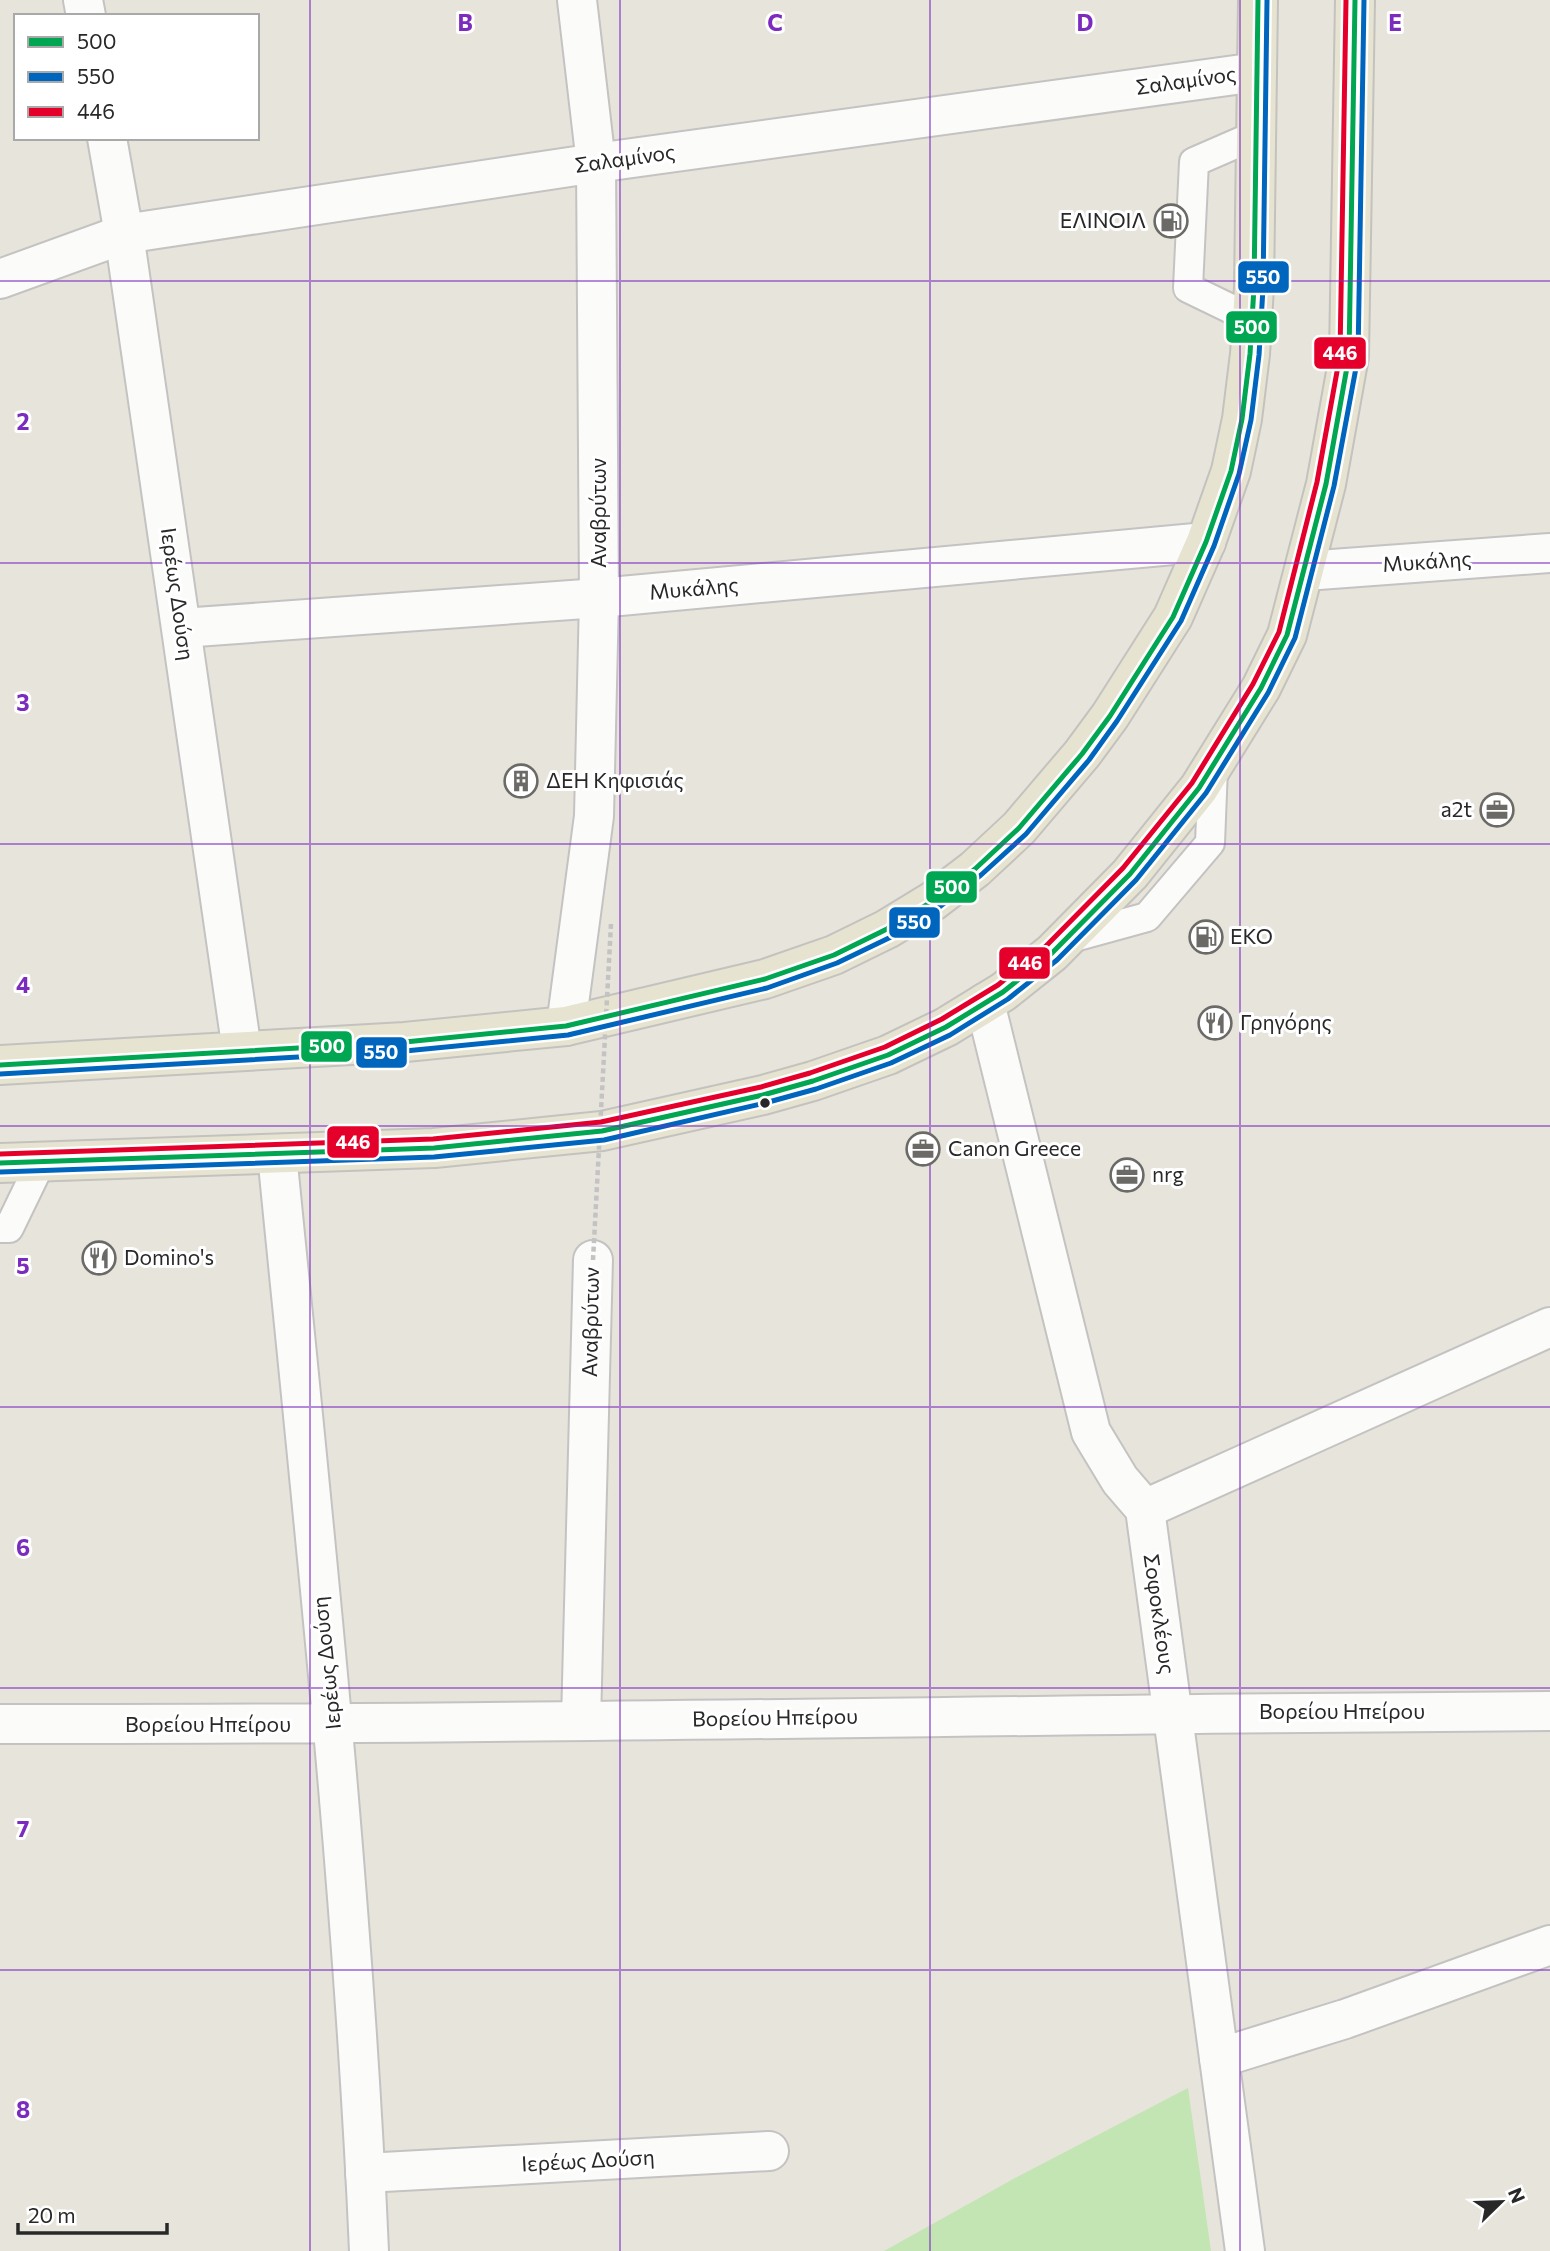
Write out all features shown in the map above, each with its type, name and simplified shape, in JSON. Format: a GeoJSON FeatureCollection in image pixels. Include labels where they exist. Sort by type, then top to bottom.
{"type":"FeatureCollection","features":[{"type":"Feature","properties":{"kind":"main road"},"geometry":{"type":"LineString","coordinates":[[0,1065],[405,1042],[566,1026],[765,979],[834,955],[887,929],[933,901],[975,869],[1019,828],[1082,754],[1110,716],[1173,617],[1206,542],[1231,471],[1242,419],[1252,319],[1258,0]]}},
{"type":"Feature","properties":{"kind":"main road"},"geometry":{"type":"LineString","coordinates":[[0,1163],[434,1149],[602,1131],[763,1095],[887,1055],[946,1027],[985,1003],[1013,984],[1067,939],[1130,874],[1199,788],[1261,688],[1287,635],[1305,571],[1339,420],[1349,356],[1355,0]]}},
{"type":"Feature","properties":{"kind":"street","name":"Αναβρύτων"},"geometry":{"type":"LineString","coordinates":[[566,1026],[594,816],[599,598],[596,163],[577,0]]}},
{"type":"Feature","properties":{"kind":"street","name":"Σαλαμίνος"},"geometry":{"type":"LineString","coordinates":[[0,279],[124,234],[596,163],[1257,72]]}},
{"type":"Feature","properties":{"kind":"street","name":"Ιερέως Δούση"},"geometry":{"type":"LineString","coordinates":[[107,140],[124,234],[242,1051]]}},
{"type":"Feature","properties":{"kind":"street","name":"Μυκάλης"},"geometry":{"type":"LineString","coordinates":[[182,628],[599,598],[1206,542]]}},
{"type":"Feature","properties":{"kind":"street","name":"Μυκάλης"},"geometry":{"type":"LineString","coordinates":[[1305,571],[1550,553]]}},
{"type":"Feature","properties":{"kind":"street"},"geometry":{"type":"LineString","coordinates":[[985,1003],[1091,1432],[1120,1480],[1145,1509],[1550,1327]]}},
{"type":"Feature","properties":{"kind":"street","name":"Ιερέως Δούση"},"geometry":{"type":"LineString","coordinates":[[277,1154],[334,1725],[369,2251]]}},
{"type":"Feature","properties":{"kind":"street","name":"Αναβρύτων"},"geometry":{"type":"LineString","coordinates":[[581,1721],[593,1260]]}},
{"type":"Feature","properties":{"kind":"street","name":"Σοφοκλέους"},"geometry":{"type":"LineString","coordinates":[[1145,1509],[1245,2251]]}},
{"type":"Feature","properties":{"kind":"street","name":"Βορείου Ηπείρου"},"geometry":{"type":"LineString","coordinates":[[0,1724],[334,1725],[1172,1713],[1550,1711]]}},
{"type":"Feature","properties":{"kind":"street"},"geometry":{"type":"LineString","coordinates":[[1219,2058],[1345,2019],[1550,1945]]}},
{"type":"Feature","properties":{"kind":"street","name":"Ιερέως Δούση"},"geometry":{"type":"LineString","coordinates":[[365,2172],[769,2151]]}},
{"type":"Feature","properties":{"kind":"lane"},"geometry":{"type":"LineString","coordinates":[[1252,319],[1188,288],[1194,162],[1256,135]]}},
{"type":"Feature","properties":{"kind":"lane"},"geometry":{"type":"LineString","coordinates":[[0,1228],[9,1228],[41,1162]]}},
{"type":"Feature","properties":{"kind":"path","name":"Αναβρύτων"},"geometry":{"type":"LineString","coordinates":[[593,1260],[611,924]]}},
{"type":"Feature","properties":{"kind":"green space"},"geometry":{"type":"Polygon","coordinates":[[[1188,2088],[1211,2251],[884,2251],[1015,2178],[1188,2088]]]}},
{"type":"Feature","properties":{"kind":"transit line","name":"500"},"geometry":{"type":"LineString","coordinates":[[0,1065],[405,1042],[566,1026],[765,979],[834,955],[887,929],[933,901],[975,869],[1019,828],[1082,754],[1110,716],[1173,617],[1206,542],[1231,471],[1242,419],[1254,287],[1258,0]]}},
{"type":"Feature","properties":{"kind":"transit line","name":"550"},"geometry":{"type":"LineString","coordinates":[[0,1074],[405,1051],[568,1035],[767,988],[837,963],[891,937],[938,908],[981,875],[1026,834],[1089,760],[1117,721],[1181,621],[1214,546],[1239,474],[1251,420],[1263,288],[1267,0]]}},
{"type":"Feature","properties":{"kind":"transit line","name":"446"},"geometry":{"type":"LineString","coordinates":[[0,1154],[433,1139],[601,1122],[761,1087],[885,1047],[942,1019],[998,985],[1046,946],[1123,868],[1192,783],[1253,684],[1279,632],[1317,482],[1340,355],[1346,0]]}},
{"type":"Feature","properties":{"kind":"transit line","name":"500"},"geometry":{"type":"LineString","coordinates":[[0,1163],[434,1148],[602,1131],[763,1095],[888,1055],[946,1027],[1003,992],[1052,953],[1130,874],[1199,788],[1261,688],[1287,635],[1326,484],[1349,356],[1355,0]]}},
{"type":"Feature","properties":{"kind":"transit line","name":"550"},"geometry":{"type":"LineString","coordinates":[[0,1172],[434,1157],[604,1140],[765,1103],[891,1063],[950,1035],[1008,999],[1057,960],[1136,880],[1206,793],[1268,693],[1295,638],[1334,486],[1358,357],[1364,0]]}},
{"type":"Feature","properties":{"kind":"place","name":"ΕΛΙΝΟΙΛ"},"geometry":{"type":"Point","coordinates":[1171,221]}},
{"type":"Feature","properties":{"kind":"place","name":"ΔΕΗ Κηφισιάς"},"geometry":{"type":"Point","coordinates":[521,781]}},
{"type":"Feature","properties":{"kind":"place","name":"a2t"},"geometry":{"type":"Point","coordinates":[1497,810]}},
{"type":"Feature","properties":{"kind":"place","name":"EKO"},"geometry":{"type":"Point","coordinates":[1206,937]}},
{"type":"Feature","properties":{"kind":"place","name":"Γρηγόρης"},"geometry":{"type":"Point","coordinates":[1215,1023]}},
{"type":"Feature","properties":{"kind":"place","name":"Canon Greece"},"geometry":{"type":"Point","coordinates":[923,1149]}},
{"type":"Feature","properties":{"kind":"place","name":"nrg"},"geometry":{"type":"Point","coordinates":[1127,1175]}},
{"type":"Feature","properties":{"kind":"place","name":"Domino's"},"geometry":{"type":"Point","coordinates":[99,1258]}}]}
